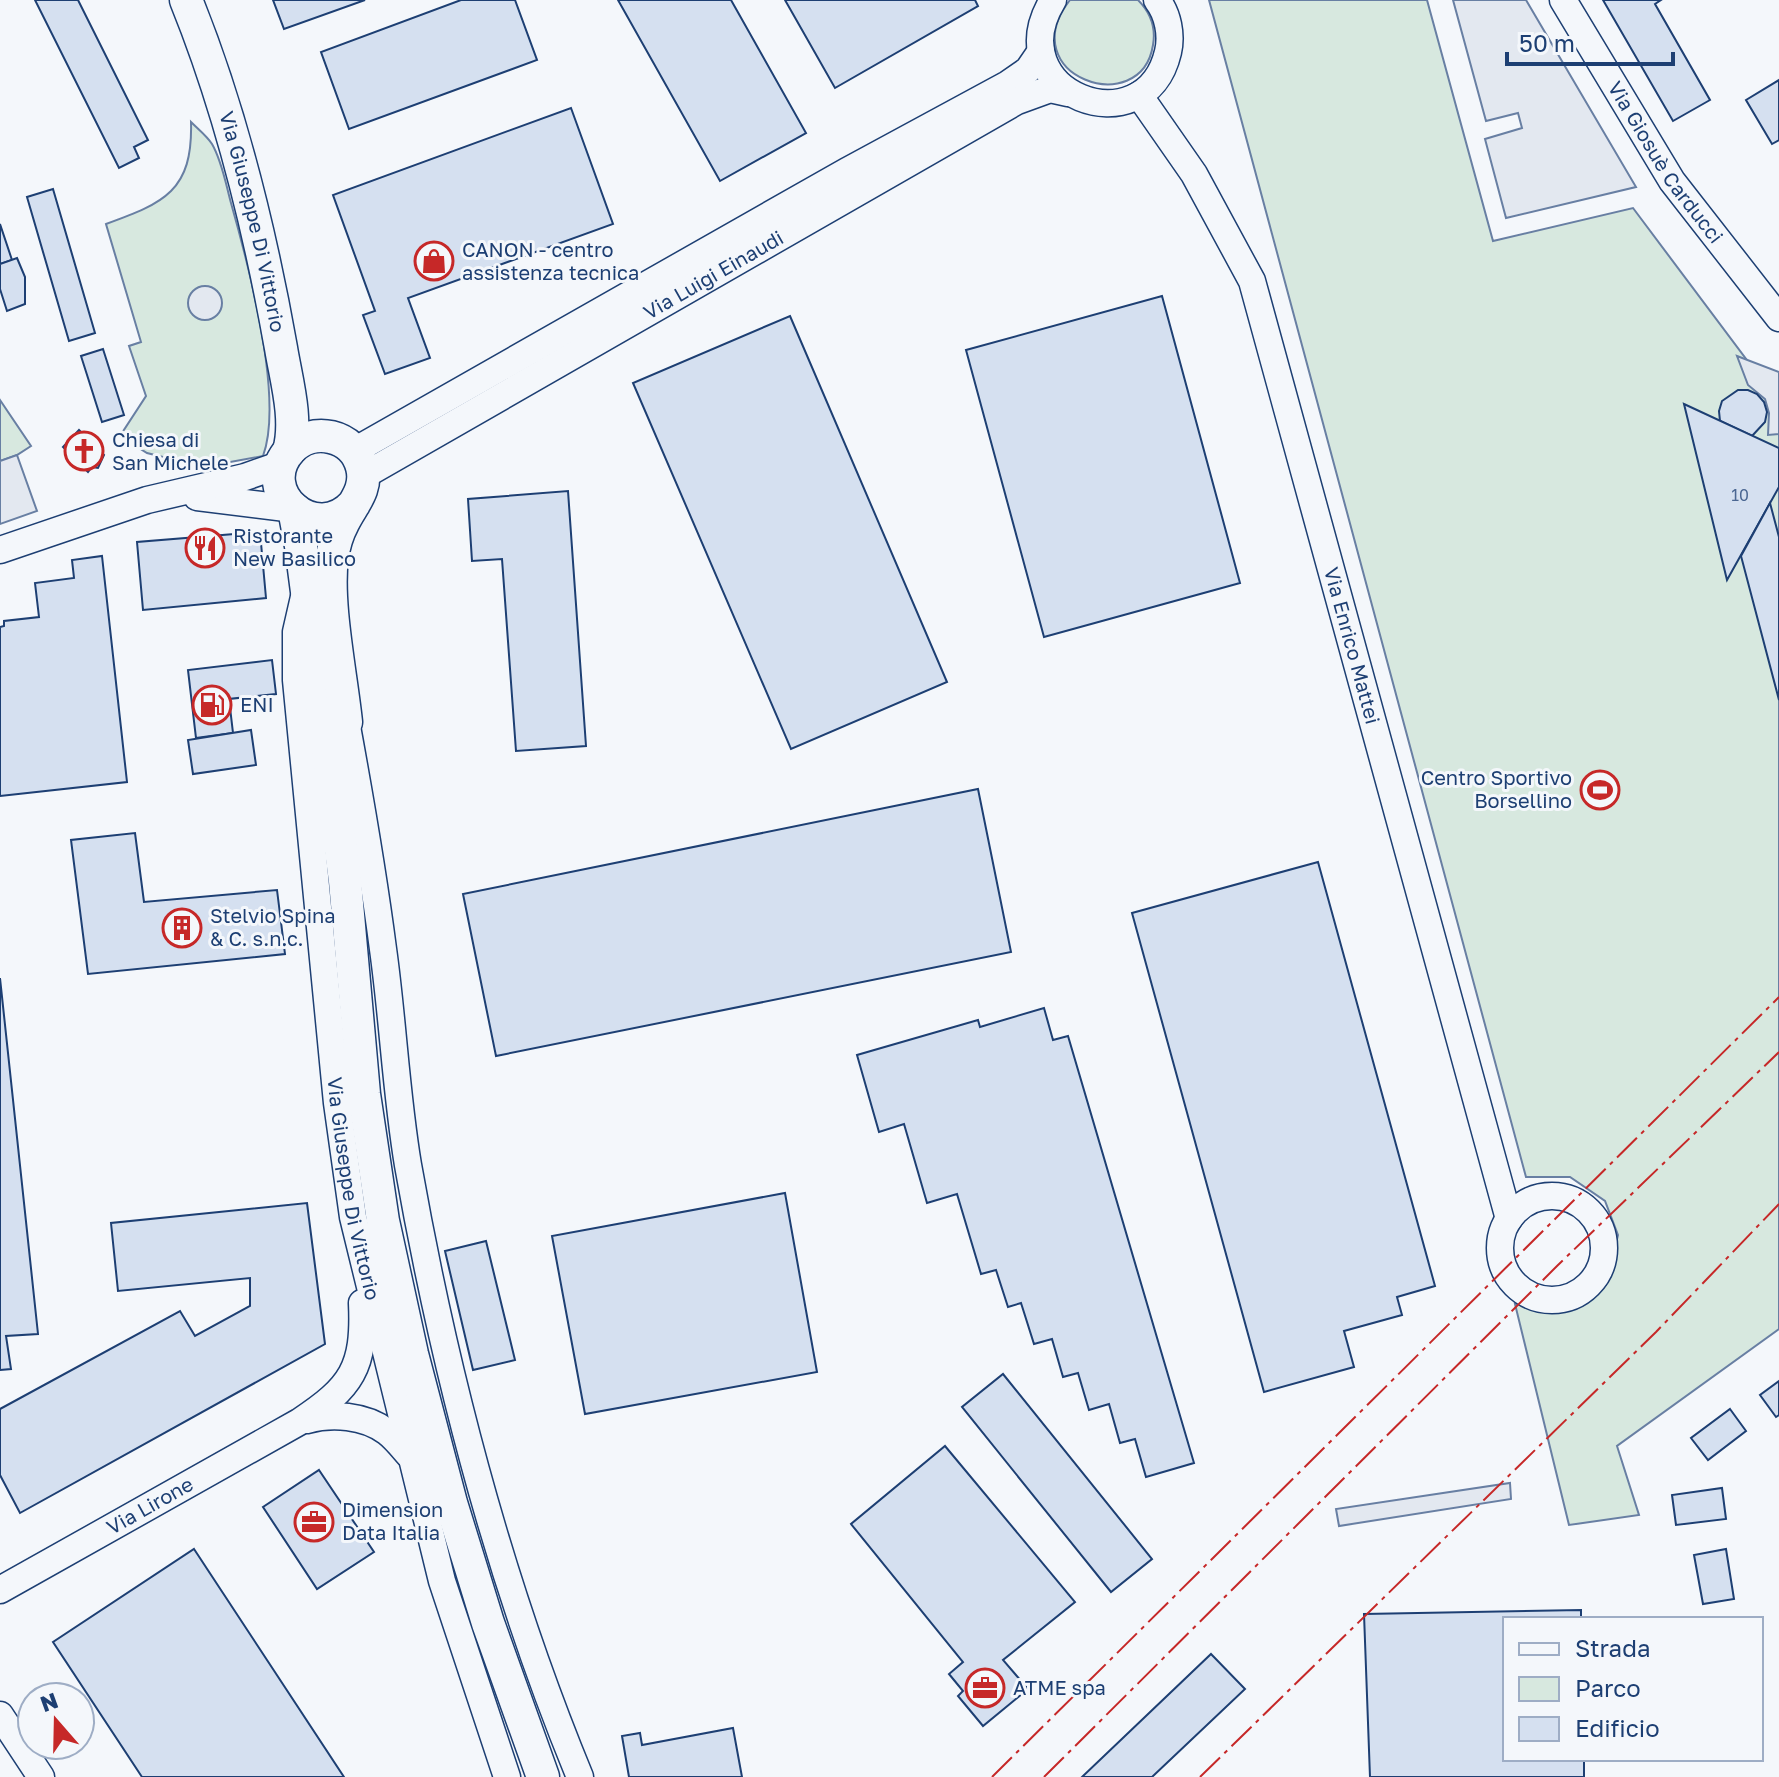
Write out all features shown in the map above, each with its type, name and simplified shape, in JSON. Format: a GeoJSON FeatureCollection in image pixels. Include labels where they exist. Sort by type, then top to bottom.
{"type":"FeatureCollection","features":[{"type":"Feature","properties":{"kind":"main road","name":"Via Giuseppe Di Vittorio"},"geometry":{"type":"LineString","coordinates":[[186,0],[219,92],[262,250],[288,385],[292,435],[280,487],[294,509],[306,585],[345,881],[371,1154],[402,1309],[428,1420],[460,1533],[488,1623],[543,1777]]}},
{"type":"Feature","properties":{"kind":"main road","name":"Via Giuseppe Di Vittorio"},"geometry":{"type":"LineString","coordinates":[[203,0],[272,201],[306,393],[317,419],[350,467],[331,576],[346,721],[345,881]]}},
{"type":"Feature","properties":{"kind":"main road"},"geometry":{"type":"LineString","coordinates":[[285,457],[307,438],[350,467],[342,514],[327,519],[310,518],[294,509]]}},
{"type":"Feature","properties":{"kind":"street"},"geometry":{"type":"LineString","coordinates":[[1053,0],[1042,23],[1041,51],[1046,67],[1068,93],[1085,101],[1103,104],[1122,102],[1139,95],[1154,81],[1165,64],[1170,44],[1169,24],[1157,0]]}},
{"type":"Feature","properties":{"kind":"street","name":"Via Giosuè Carducci"},"geometry":{"type":"LineString","coordinates":[[1563,0],[1672,181],[1779,318]]}},
{"type":"Feature","properties":{"kind":"street","name":"Via Luigi Einaudi"},"geometry":{"type":"LineString","coordinates":[[350,467],[847,171],[1008,84],[1028,70],[1041,51]]}},
{"type":"Feature","properties":{"kind":"street","name":"Via Luigi Einaudi"},"geometry":{"type":"LineString","coordinates":[[350,467],[1017,101],[1050,89],[1068,93]]}},
{"type":"Feature","properties":{"kind":"street","name":"Via Enrico Mattei"},"geometry":{"type":"LineString","coordinates":[[1139,95],[1194,174],[1252,281],[1509,1219]]}},
{"type":"Feature","properties":{"kind":"street"},"geometry":{"type":"LineString","coordinates":[[0,550],[165,495],[245,477],[285,457]]}},
{"type":"Feature","properties":{"kind":"street"},"geometry":{"type":"LineString","coordinates":[[165,495],[294,509]]}},
{"type":"Feature","properties":{"kind":"street","name":"Via Giuseppe Di Vittorio"},"geometry":{"type":"LineString","coordinates":[[306,585],[296,632],[296,680],[343,1160],[360,1248],[442,1581],[507,1777]]}},
{"type":"Feature","properties":{"kind":"street","name":"Via Giuseppe Di Vittorio"},"geometry":{"type":"LineString","coordinates":[[346,721],[383,949],[408,1162],[445,1344],[459,1406],[513,1594],[532,1653],[580,1777]]}},
{"type":"Feature","properties":{"kind":"street","name":"Via Lirone"},"geometry":{"type":"LineString","coordinates":[[0,1590],[299,1422],[330,1401],[355,1371],[363,1331],[360,1248]]}},
{"type":"Feature","properties":{"kind":"street","name":"Via Lirone"},"geometry":{"type":"LineString","coordinates":[[299,1422],[324,1415],[366,1422],[386,1431],[409,1455]]}},
{"type":"Feature","properties":{"kind":"street"},"geometry":{"type":"LineString","coordinates":[[0,1715],[41,1777]]}},
{"type":"Feature","properties":{"kind":"green space"},"geometry":{"type":"Polygon","coordinates":[[[1070,0],[1138,0],[1149,15],[1154,32],[1153,45],[1144,68],[1127,81],[1106,84],[1085,80],[1067,68],[1056,50],[1056,27],[1070,0]]]}},
{"type":"Feature","properties":{"kind":"green space","name":"Centro Sportivo Borsellino"},"geometry":{"type":"Polygon","coordinates":[[[1209,0],[1427,0],[1493,241],[1633,208],[1779,403],[1779,1329],[1617,1446],[1639,1515],[1569,1525],[1515,1304],[1564,1312],[1606,1285],[1618,1235],[1605,1201],[1570,1177],[1526,1177],[1209,0]]]}},
{"type":"Feature","properties":{"kind":"green space"},"geometry":{"type":"Polygon","coordinates":[[[191,122],[212,144],[223,173],[254,294],[267,367],[269,401],[263,456],[203,467],[147,453],[120,436],[146,396],[129,346],[141,342],[106,224],[144,209],[171,191],[187,164],[191,122]]]}},
{"type":"Feature","properties":{"kind":"green space"},"geometry":{"type":"Polygon","coordinates":[[[0,400],[31,446],[0,461],[0,400]]]}},
{"type":"Feature","properties":{"kind":"shaded area"},"geometry":{"type":"Polygon","coordinates":[[[1453,0],[1526,0],[1636,187],[1506,218],[1485,139],[1522,128],[1518,113],[1486,121],[1453,0]]]}},
{"type":"Feature","properties":{"kind":"shaded area"},"geometry":{"type":"Polygon","coordinates":[[[205,286],[217,291],[222,303],[217,315],[205,320],[193,315],[188,303],[193,291],[205,286]]]}},
{"type":"Feature","properties":{"kind":"shaded area"},"geometry":{"type":"Polygon","coordinates":[[[1737,356],[1779,372],[1779,434],[1768,435],[1769,413],[1765,399],[1748,385],[1737,356]]]}},
{"type":"Feature","properties":{"kind":"shaded area"},"geometry":{"type":"Polygon","coordinates":[[[17,455],[37,511],[0,524],[0,461],[17,455]]]}},
{"type":"Feature","properties":{"kind":"shaded area"},"geometry":{"type":"Polygon","coordinates":[[[1510,1483],[1511,1499],[1339,1526],[1336,1509],[1510,1483]]]}},
{"type":"Feature","properties":{"kind":"building"},"geometry":{"type":"Polygon","coordinates":[[[35,0],[78,0],[148,140],[134,147],[139,158],[119,168],[35,0]]]}},
{"type":"Feature","properties":{"kind":"building"},"geometry":{"type":"Polygon","coordinates":[[[273,0],[365,0],[284,29],[273,0]]]}},
{"type":"Feature","properties":{"kind":"building"},"geometry":{"type":"Polygon","coordinates":[[[461,0],[515,0],[537,60],[349,129],[321,52],[461,0]]]}},
{"type":"Feature","properties":{"kind":"building"},"geometry":{"type":"Polygon","coordinates":[[[618,0],[731,0],[806,133],[720,181],[618,0]]]}},
{"type":"Feature","properties":{"kind":"building"},"geometry":{"type":"Polygon","coordinates":[[[785,0],[975,0],[978,6],[835,88],[785,0]]]}},
{"type":"Feature","properties":{"kind":"building"},"geometry":{"type":"Polygon","coordinates":[[[1603,0],[1661,0],[1655,4],[1710,100],[1673,121],[1603,0]]]}},
{"type":"Feature","properties":{"kind":"building"},"geometry":{"type":"Polygon","coordinates":[[[1779,80],[1779,140],[1772,144],[1746,100],[1779,80]]]}},
{"type":"Feature","properties":{"kind":"building","name":"CANON - centro assistenza tecnica"},"geometry":{"type":"Polygon","coordinates":[[[571,108],[613,224],[408,298],[430,358],[385,374],[363,315],[375,311],[333,195],[571,108]]]}},
{"type":"Feature","properties":{"kind":"building"},"geometry":{"type":"Polygon","coordinates":[[[53,189],[95,333],[69,341],[27,197],[53,189]]]}},
{"type":"Feature","properties":{"kind":"building"},"geometry":{"type":"Polygon","coordinates":[[[0,224],[12,260],[0,264],[0,224]]]}},
{"type":"Feature","properties":{"kind":"building"},"geometry":{"type":"Polygon","coordinates":[[[17,258],[25,277],[25,304],[7,311],[0,289],[0,264],[17,258]]]}},
{"type":"Feature","properties":{"kind":"building"},"geometry":{"type":"Polygon","coordinates":[[[1162,296],[1240,583],[1044,637],[966,350],[1162,296]]]}},
{"type":"Feature","properties":{"kind":"building"},"geometry":{"type":"Polygon","coordinates":[[[790,316],[947,682],[791,749],[633,383],[790,316]]]}},
{"type":"Feature","properties":{"kind":"building"},"geometry":{"type":"Polygon","coordinates":[[[103,349],[124,415],[102,422],[81,356],[103,349]]]}},
{"type":"Feature","properties":{"kind":"building"},"geometry":{"type":"Polygon","coordinates":[[[1738,390],[1757,394],[1764,402],[1767,412],[1765,422],[1752,436],[1720,421],[1722,401],[1738,390]]]}},
{"type":"Feature","properties":{"kind":"building"},"geometry":{"type":"Polygon","coordinates":[[[1684,404],[1779,448],[1779,487],[1727,580],[1684,404]]]}},
{"type":"Feature","properties":{"kind":"building","name":"Chiesa di San Michele"},"geometry":{"type":"Polygon","coordinates":[[[79,430],[104,455],[98,468],[92,467],[88,472],[63,447],[79,430]]]}},
{"type":"Feature","properties":{"kind":"building"},"geometry":{"type":"Polygon","coordinates":[[[568,491],[586,746],[516,751],[502,559],[472,561],[468,499],[568,491]]]}},
{"type":"Feature","properties":{"kind":"building"},"geometry":{"type":"Polygon","coordinates":[[[1770,503],[1779,537],[1779,700],[1741,556],[1770,503]]]}},
{"type":"Feature","properties":{"kind":"building"},"geometry":{"type":"Polygon","coordinates":[[[260,532],[266,598],[143,610],[137,542],[260,532]]]}},
{"type":"Feature","properties":{"kind":"building"},"geometry":{"type":"Polygon","coordinates":[[[102,556],[127,782],[0,796],[0,627],[4,626],[4,621],[39,617],[35,583],[74,578],[72,560],[102,556]]]}},
{"type":"Feature","properties":{"kind":"building"},"geometry":{"type":"Polygon","coordinates":[[[272,660],[276,694],[229,699],[233,733],[196,738],[188,670],[272,660]]]}},
{"type":"Feature","properties":{"kind":"building"},"geometry":{"type":"Polygon","coordinates":[[[251,730],[256,765],[193,774],[188,740],[251,730]]]}},
{"type":"Feature","properties":{"kind":"building"},"geometry":{"type":"Polygon","coordinates":[[[978,789],[1011,952],[496,1056],[463,894],[978,789]]]}},
{"type":"Feature","properties":{"kind":"building","name":"Stelvio Spina & C. s.n.c."},"geometry":{"type":"Polygon","coordinates":[[[135,833],[144,902],[277,890],[285,954],[88,974],[71,840],[135,833]]]}},
{"type":"Feature","properties":{"kind":"building"},"geometry":{"type":"Polygon","coordinates":[[[1318,862],[1435,1286],[1397,1297],[1402,1315],[1344,1331],[1354,1367],[1264,1392],[1132,913],[1318,862]]]}},
{"type":"Feature","properties":{"kind":"building"},"geometry":{"type":"Polygon","coordinates":[[[0,978],[38,1334],[6,1336],[11,1369],[0,1370],[0,978]]]}},
{"type":"Feature","properties":{"kind":"building"},"geometry":{"type":"Polygon","coordinates":[[[1044,1008],[1053,1040],[1068,1036],[1194,1463],[1146,1477],[1135,1439],[1120,1443],[1109,1404],[1089,1410],[1078,1373],[1063,1377],[1052,1339],[1034,1344],[1021,1303],[1008,1307],[996,1270],[981,1274],[957,1194],[927,1203],[904,1124],[879,1132],[857,1055],[978,1020],[980,1027],[1044,1008]]]}},
{"type":"Feature","properties":{"kind":"building"},"geometry":{"type":"Polygon","coordinates":[[[785,1193],[817,1372],[585,1414],[552,1236],[785,1193]]]}},
{"type":"Feature","properties":{"kind":"building"},"geometry":{"type":"Polygon","coordinates":[[[307,1203],[325,1344],[20,1513],[0,1475],[0,1409],[180,1311],[195,1336],[250,1306],[250,1278],[118,1291],[111,1223],[307,1203]]]}},
{"type":"Feature","properties":{"kind":"building"},"geometry":{"type":"Polygon","coordinates":[[[486,1241],[515,1360],[473,1370],[445,1251],[486,1241]]]}},
{"type":"Feature","properties":{"kind":"building"},"geometry":{"type":"Polygon","coordinates":[[[1003,1374],[1152,1559],[1111,1592],[962,1407],[1003,1374]]]}},
{"type":"Feature","properties":{"kind":"building"},"geometry":{"type":"Polygon","coordinates":[[[1779,1381],[1779,1415],[1776,1417],[1760,1395],[1779,1381]]]}},
{"type":"Feature","properties":{"kind":"building"},"geometry":{"type":"Polygon","coordinates":[[[1730,1409],[1746,1431],[1708,1460],[1691,1438],[1730,1409]]]}},
{"type":"Feature","properties":{"kind":"building"},"geometry":{"type":"Polygon","coordinates":[[[945,1446],[1075,1602],[1003,1660],[1028,1689],[983,1726],[958,1696],[963,1691],[949,1674],[963,1662],[851,1524],[945,1446]]]}},
{"type":"Feature","properties":{"kind":"building"},"geometry":{"type":"Polygon","coordinates":[[[319,1470],[374,1552],[317,1589],[263,1507],[319,1470]]]}},
{"type":"Feature","properties":{"kind":"building"},"geometry":{"type":"Polygon","coordinates":[[[1722,1488],[1726,1519],[1676,1525],[1672,1495],[1722,1488]]]}},
{"type":"Feature","properties":{"kind":"building"},"geometry":{"type":"Polygon","coordinates":[[[194,1549],[344,1777],[142,1777],[96,1707],[96,1681],[79,1681],[53,1642],[194,1549]]]}},
{"type":"Feature","properties":{"kind":"building"},"geometry":{"type":"Polygon","coordinates":[[[1726,1549],[1734,1599],[1703,1604],[1694,1555],[1726,1549]]]}},
{"type":"Feature","properties":{"kind":"building"},"geometry":{"type":"Polygon","coordinates":[[[1581,1610],[1581,1617],[1503,1617],[1503,1761],[1584,1761],[1584,1777],[1370,1777],[1364,1614],[1581,1610]]]}},
{"type":"Feature","properties":{"kind":"building"},"geometry":{"type":"Polygon","coordinates":[[[1211,1654],[1245,1689],[1152,1777],[1082,1777],[1211,1654]]]}},
{"type":"Feature","properties":{"kind":"building"},"geometry":{"type":"Polygon","coordinates":[[[733,1728],[742,1777],[629,1777],[622,1736],[640,1733],[642,1745],[733,1728]]]}},
{"type":"Feature","properties":{"kind":"power"},"geometry":{"type":"LineString","coordinates":[[992,1777],[1779,997]]}},
{"type":"Feature","properties":{"kind":"power"},"geometry":{"type":"LineString","coordinates":[[1044,1777],[1557,1266],[1779,1052]]}},
{"type":"Feature","properties":{"kind":"power"},"geometry":{"type":"LineString","coordinates":[[1200,1777],[1656,1332],[1779,1204]]}},
{"type":"Feature","properties":{"kind":"place","name":"CANON - centro assistenza tecnica"},"geometry":{"type":"Point","coordinates":[434,261]}},
{"type":"Feature","properties":{"kind":"place","name":"Chiesa di San Michele"},"geometry":{"type":"Point","coordinates":[84,451]}},
{"type":"Feature","properties":{"kind":"place","name":"Ristorante New Basilico"},"geometry":{"type":"Point","coordinates":[205,548]}},
{"type":"Feature","properties":{"kind":"place","name":"ENI"},"geometry":{"type":"Point","coordinates":[212,705]}},
{"type":"Feature","properties":{"kind":"place","name":"Centro Sportivo Borsellino"},"geometry":{"type":"Point","coordinates":[1600,790]}},
{"type":"Feature","properties":{"kind":"place","name":"Stelvio Spina & C. s.n.c."},"geometry":{"type":"Point","coordinates":[182,928]}},
{"type":"Feature","properties":{"kind":"place","name":"Dimension Data Italia"},"geometry":{"type":"Point","coordinates":[314,1522]}},
{"type":"Feature","properties":{"kind":"place","name":"ATME spa"},"geometry":{"type":"Point","coordinates":[985,1688]}}]}
